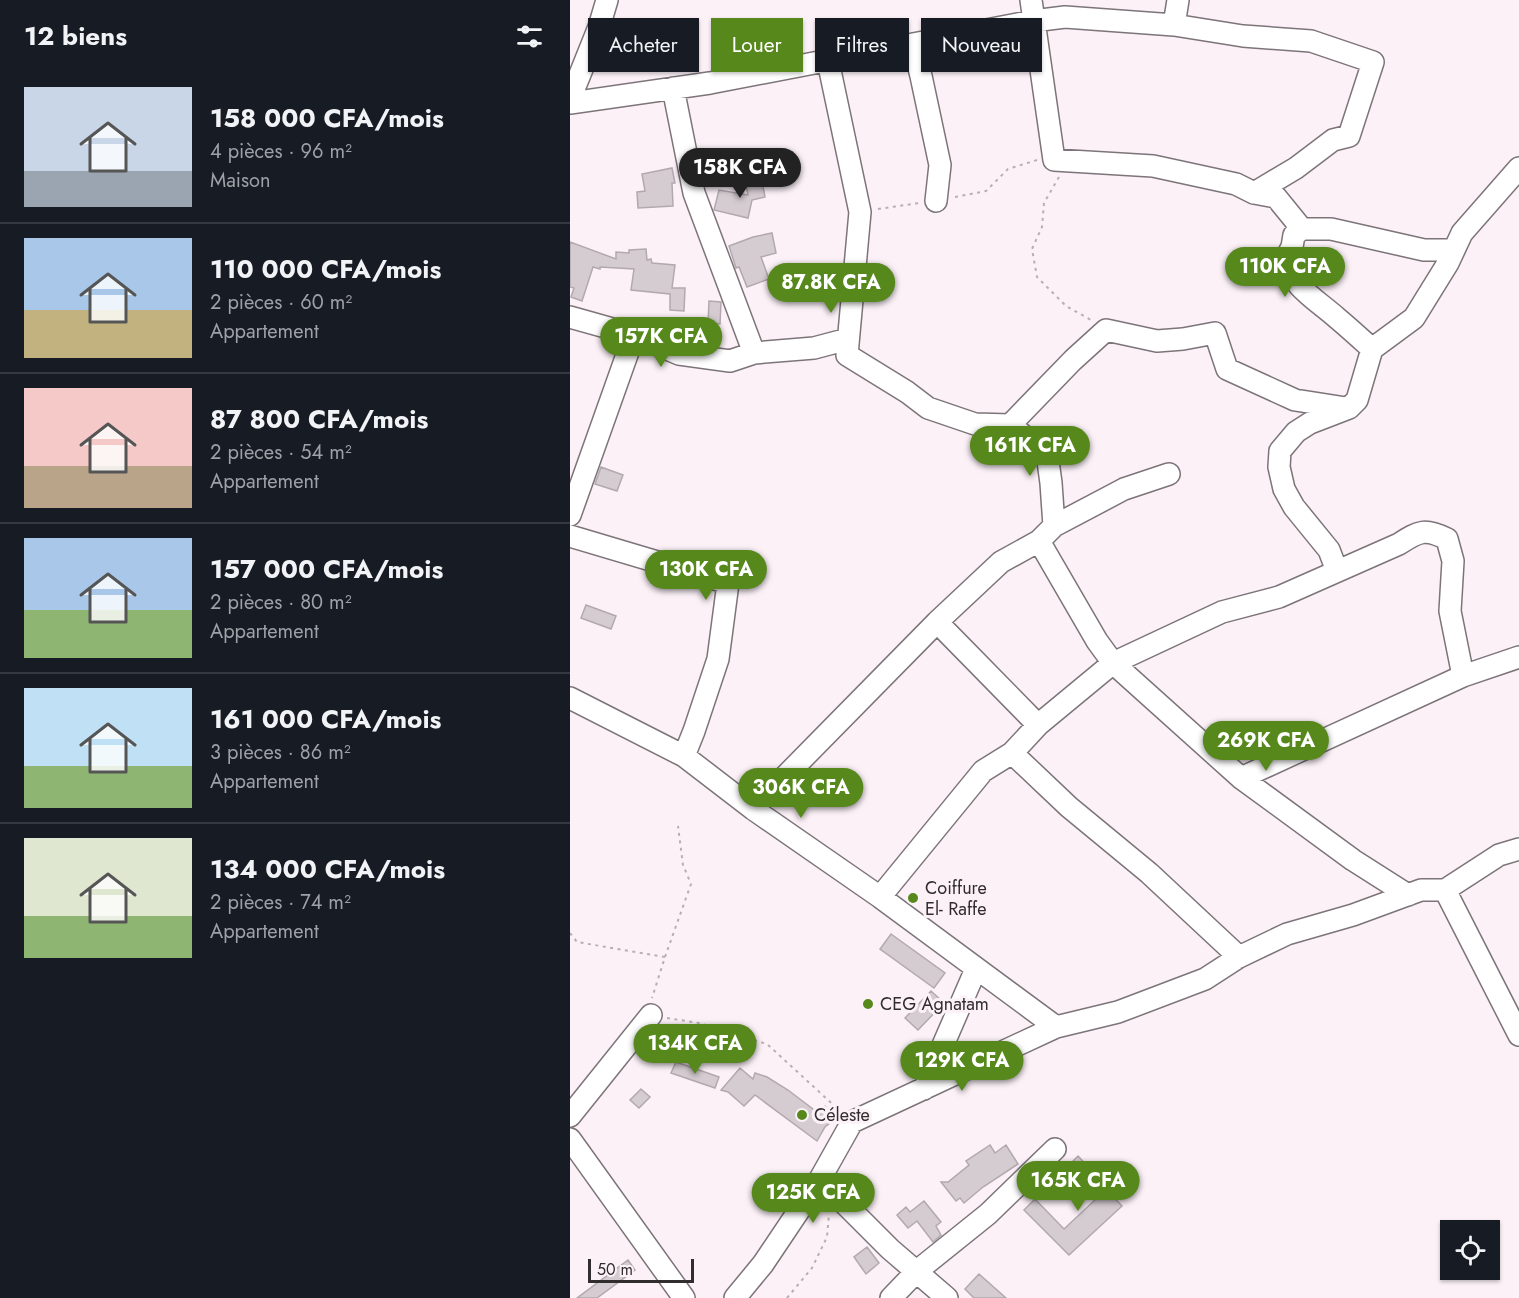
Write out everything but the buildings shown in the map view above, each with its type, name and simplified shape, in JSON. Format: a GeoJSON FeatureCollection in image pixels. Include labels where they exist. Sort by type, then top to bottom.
{"type":"FeatureCollection","features":[{"type":"Feature","properties":{"kind":"street"},"geometry":{"type":"LineString","coordinates":[[607,0],[570,101],[673,88],[815,63]]}},
{"type":"Feature","properties":{"kind":"street"},"geometry":{"type":"LineString","coordinates":[[1174,25],[1178,0]]}},
{"type":"Feature","properties":{"kind":"street"},"geometry":{"type":"LineString","coordinates":[[1032,10],[1054,158],[1154,166],[1236,184],[1254,193],[1276,197],[1302,229]]}},
{"type":"Feature","properties":{"kind":"street"},"geometry":{"type":"LineString","coordinates":[[909,46],[1032,10],[1065,17],[1174,25],[1243,36],[1311,41],[1373,62],[1349,136],[1333,140],[1296,168],[1254,193]]}},
{"type":"Feature","properties":{"kind":"street"},"geometry":{"type":"LineString","coordinates":[[913,45],[940,165],[936,201]]}},
{"type":"Feature","properties":{"kind":"street"},"geometry":{"type":"LineString","coordinates":[[830,72],[860,212],[847,355],[907,392],[928,408],[975,424],[1010,425],[1047,454],[1054,526]]}},
{"type":"Feature","properties":{"kind":"street"},"geometry":{"type":"LineString","coordinates":[[673,88],[694,192],[754,353]]}},
{"type":"Feature","properties":{"kind":"street"},"geometry":{"type":"LineString","coordinates":[[1337,571],[1329,550],[1294,507],[1284,489],[1279,467],[1280,451],[1296,432],[1310,423],[1349,408],[1357,400],[1372,349],[1414,318],[1449,263],[1462,233],[1519,168]]}},
{"type":"Feature","properties":{"kind":"street"},"geometry":{"type":"LineString","coordinates":[[1372,349],[1309,296],[1287,270],[1285,260],[1292,247],[1294,235],[1302,229],[1331,230],[1424,250],[1454,250]]}},
{"type":"Feature","properties":{"kind":"street"},"geometry":{"type":"LineString","coordinates":[[570,317],[634,335],[679,354],[730,362],[754,353],[814,348],[848,339]]}},
{"type":"Feature","properties":{"kind":"street"},"geometry":{"type":"LineString","coordinates":[[1010,425],[1073,360],[1106,330],[1157,341],[1215,333],[1227,369],[1295,400],[1349,408]]}},
{"type":"Feature","properties":{"kind":"street"},"geometry":{"type":"LineString","coordinates":[[570,515],[634,335]]}},
{"type":"Feature","properties":{"kind":"street"},"geometry":{"type":"LineString","coordinates":[[753,809],[937,622],[1001,562],[1039,541],[1054,526],[1124,489],[1169,474]]}},
{"type":"Feature","properties":{"kind":"street"},"geometry":{"type":"LineString","coordinates":[[880,897],[983,771],[1012,753],[1038,725],[1113,663],[1222,612],[1279,597],[1399,544],[1417,532],[1433,532],[1448,539],[1453,561],[1450,611],[1462,676]]}},
{"type":"Feature","properties":{"kind":"street"},"geometry":{"type":"LineString","coordinates":[[570,536],[728,583],[718,659],[693,762]]}},
{"type":"Feature","properties":{"kind":"street"},"geometry":{"type":"LineString","coordinates":[[1039,541],[1097,641],[1113,663],[1241,778],[1353,861],[1408,895]]}},
{"type":"Feature","properties":{"kind":"street"},"geometry":{"type":"LineString","coordinates":[[937,622],[1038,725]]}},
{"type":"Feature","properties":{"kind":"street"},"geometry":{"type":"LineString","coordinates":[[1241,778],[1462,676],[1519,657]]}},
{"type":"Feature","properties":{"kind":"street"},"geometry":{"type":"LineString","coordinates":[[570,698],[693,762],[753,809],[880,897],[1056,1027]]}},
{"type":"Feature","properties":{"kind":"street"},"geometry":{"type":"LineString","coordinates":[[1012,753],[1070,807],[1149,873],[1239,957]]}},
{"type":"Feature","properties":{"kind":"street"},"geometry":{"type":"LineString","coordinates":[[735,1298],[763,1264],[820,1179],[852,1122],[1056,1027],[1118,1011],[1205,979],[1239,957],[1287,934],[1353,915],[1421,890],[1445,890],[1498,855],[1519,849]]}},
{"type":"Feature","properties":{"kind":"street"},"geometry":{"type":"LineString","coordinates":[[1445,890],[1519,1035]]}},
{"type":"Feature","properties":{"kind":"street"},"geometry":{"type":"LineString","coordinates":[[924,1089],[976,969]]}},
{"type":"Feature","properties":{"kind":"street"},"geometry":{"type":"LineString","coordinates":[[570,1116],[651,1015]]}},
{"type":"Feature","properties":{"kind":"street"},"geometry":{"type":"LineString","coordinates":[[570,1139],[684,1298]]}},
{"type":"Feature","properties":{"kind":"street"},"geometry":{"type":"LineString","coordinates":[[891,1298],[917,1271],[988,1214],[1055,1149]]}},
{"type":"Feature","properties":{"kind":"street"},"geometry":{"type":"LineString","coordinates":[[820,1179],[890,1249],[947,1298]]}},
{"type":"Feature","properties":{"kind":"path"},"geometry":{"type":"LineString","coordinates":[[860,212],[986,191],[1008,169],[1054,158],[1059,178],[1044,203],[1042,227],[1032,249],[1037,277],[1066,306],[1106,330]]}},
{"type":"Feature","properties":{"kind":"path"},"geometry":{"type":"LineString","coordinates":[[678,826],[683,865],[691,884],[648,1013],[699,1023],[767,1044],[852,1122]]}},
{"type":"Feature","properties":{"kind":"path"},"geometry":{"type":"LineString","coordinates":[[570,933],[577,942],[665,957]]}},
{"type":"Feature","properties":{"kind":"path"},"geometry":{"type":"LineString","coordinates":[[787,1298],[812,1268],[827,1237],[830,1207],[836,1195]]}},
{"type":"Feature","properties":{"kind":"place","name":"Coiffure El- Raffe"},"geometry":{"type":"Point","coordinates":[913,898]}},
{"type":"Feature","properties":{"kind":"place","name":"CEG Agnatam"},"geometry":{"type":"Point","coordinates":[868,1004]}},
{"type":"Feature","properties":{"kind":"place","name":"Céleste"},"geometry":{"type":"Point","coordinates":[802,1115]}}]}
